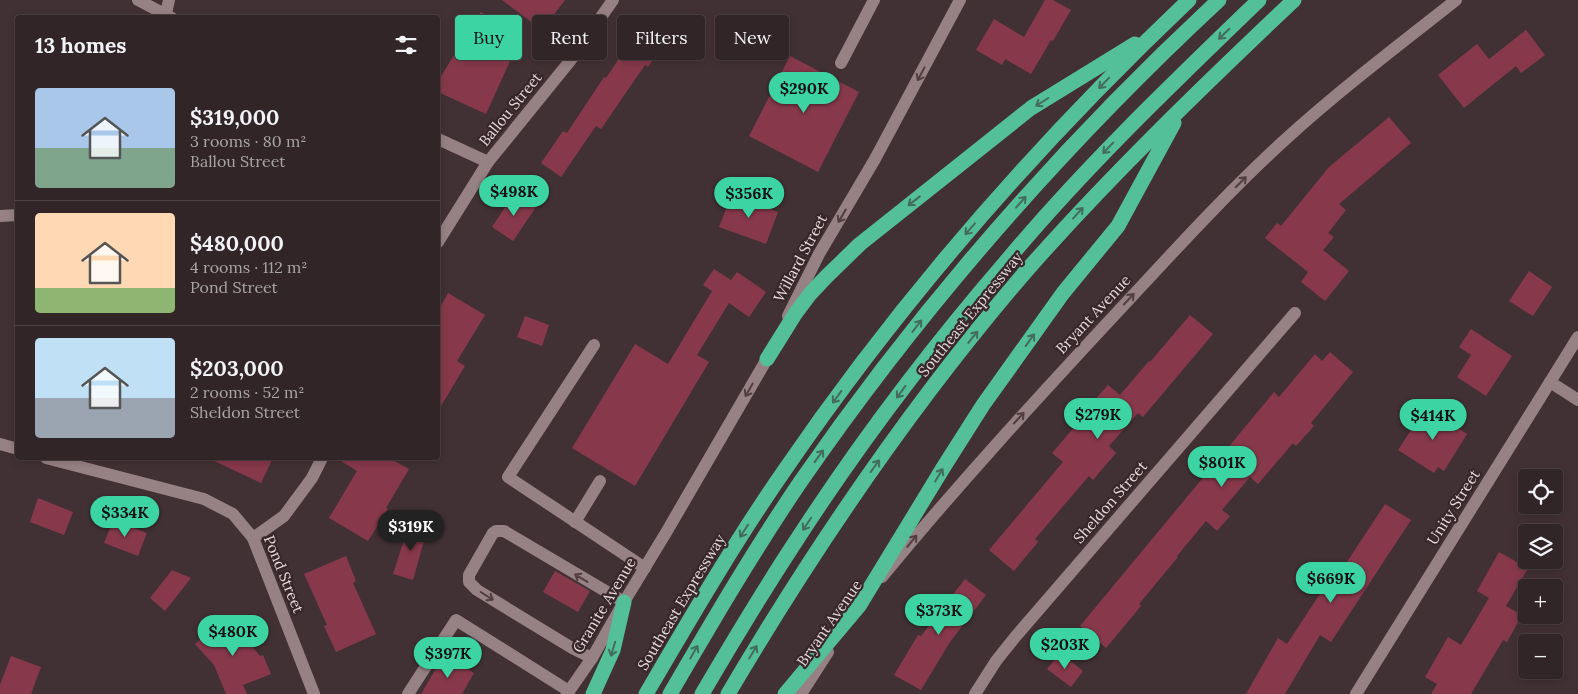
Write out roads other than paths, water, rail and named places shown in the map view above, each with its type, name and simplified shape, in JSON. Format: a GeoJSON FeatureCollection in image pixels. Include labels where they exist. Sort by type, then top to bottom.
{"type":"FeatureCollection","features":[{"type":"Feature","properties":{"kind":"highway","name":"Southeast Expressway"},"geometry":{"type":"LineString","coordinates":[[646,694],[711,582],[760,507],[863,362],[945,258],[1006,189],[1089,99],[1189,0]]}},
{"type":"Feature","properties":{"kind":"highway"},"geometry":{"type":"LineString","coordinates":[[670,694],[743,571],[800,482],[879,374],[935,302],[1002,223],[1068,151],[1171,44],[1219,0]]}},
{"type":"Feature","properties":{"kind":"highway"},"geometry":{"type":"LineString","coordinates":[[702,694],[796,540],[866,440],[930,354],[1009,257],[1098,158],[1258,0]]}},
{"type":"Feature","properties":{"kind":"highway","name":"Southeast Expressway"},"geometry":{"type":"LineString","coordinates":[[728,694],[788,593],[838,517],[942,374],[1026,272],[1079,212],[1184,106],[1294,0]]}},
{"type":"Feature","properties":{"kind":"highway"},"geometry":{"type":"LineString","coordinates":[[767,360],[795,314],[810,294],[866,239],[1031,108],[1158,30]]}},
{"type":"Feature","properties":{"kind":"highway"},"geometry":{"type":"LineString","coordinates":[[785,694],[859,606],[984,405],[1064,293],[1118,226],[1184,106]]}},
{"type":"Feature","properties":{"kind":"highway"},"geometry":{"type":"LineString","coordinates":[[593,694],[613,650],[624,602]]}},
{"type":"Feature","properties":{"kind":"street"},"geometry":{"type":"LineString","coordinates":[[138,0],[165,15]]}},
{"type":"Feature","properties":{"kind":"street"},"geometry":{"type":"LineString","coordinates":[[167,15],[169,0]]}},
{"type":"Feature","properties":{"kind":"street","name":"Ballou Street"},"geometry":{"type":"LineString","coordinates":[[440,239],[488,162],[570,61],[613,0]]}},
{"type":"Feature","properties":{"kind":"street"},"geometry":{"type":"LineString","coordinates":[[841,63],[874,0]]}},
{"type":"Feature","properties":{"kind":"street","name":"Willard Street"},"geometry":{"type":"LineString","coordinates":[[667,531],[767,360],[819,254],[875,159],[960,0]]}},
{"type":"Feature","properties":{"kind":"street","name":"Bryant Avenue"},"geometry":{"type":"LineString","coordinates":[[801,694],[859,606],[948,498],[1007,431],[1212,211],[1287,138],[1321,108],[1456,0]]}},
{"type":"Feature","properties":{"kind":"street"},"geometry":{"type":"LineString","coordinates":[[440,140],[488,162]]}},
{"type":"Feature","properties":{"kind":"street"},"geometry":{"type":"LineString","coordinates":[[0,216],[15,215]]}},
{"type":"Feature","properties":{"kind":"street","name":"Sheldon Street"},"geometry":{"type":"LineString","coordinates":[[975,694],[996,661],[1016,636],[1295,313]]}},
{"type":"Feature","properties":{"kind":"street","name":"Unity Street"},"geometry":{"type":"LineString","coordinates":[[1356,694],[1578,337]]}},
{"type":"Feature","properties":{"kind":"street"},"geometry":{"type":"LineString","coordinates":[[594,345],[508,477],[645,568]]}},
{"type":"Feature","properties":{"kind":"street"},"geometry":{"type":"LineString","coordinates":[[1550,382],[1578,400]]}},
{"type":"Feature","properties":{"kind":"street"},"geometry":{"type":"LineString","coordinates":[[0,444],[15,448]]}},
{"type":"Feature","properties":{"kind":"street","name":"Pond Street"},"geometry":{"type":"LineString","coordinates":[[61,460],[204,498],[233,514],[253,538],[314,694]]}},
{"type":"Feature","properties":{"kind":"street"},"geometry":{"type":"LineString","coordinates":[[253,538],[284,516],[312,478],[321,460]]}},
{"type":"Feature","properties":{"kind":"street"},"geometry":{"type":"LineString","coordinates":[[575,522],[600,480]]}},
{"type":"Feature","properties":{"kind":"street"},"geometry":{"type":"LineString","coordinates":[[592,658],[572,648],[477,590],[469,582],[469,575],[493,533],[504,531],[624,602]]}},
{"type":"Feature","properties":{"kind":"street","name":"Granite Avenue"},"geometry":{"type":"LineString","coordinates":[[568,693],[592,658],[667,531]]}},
{"type":"Feature","properties":{"kind":"street"},"geometry":{"type":"LineString","coordinates":[[408,694],[456,620],[568,693]]}}]}
